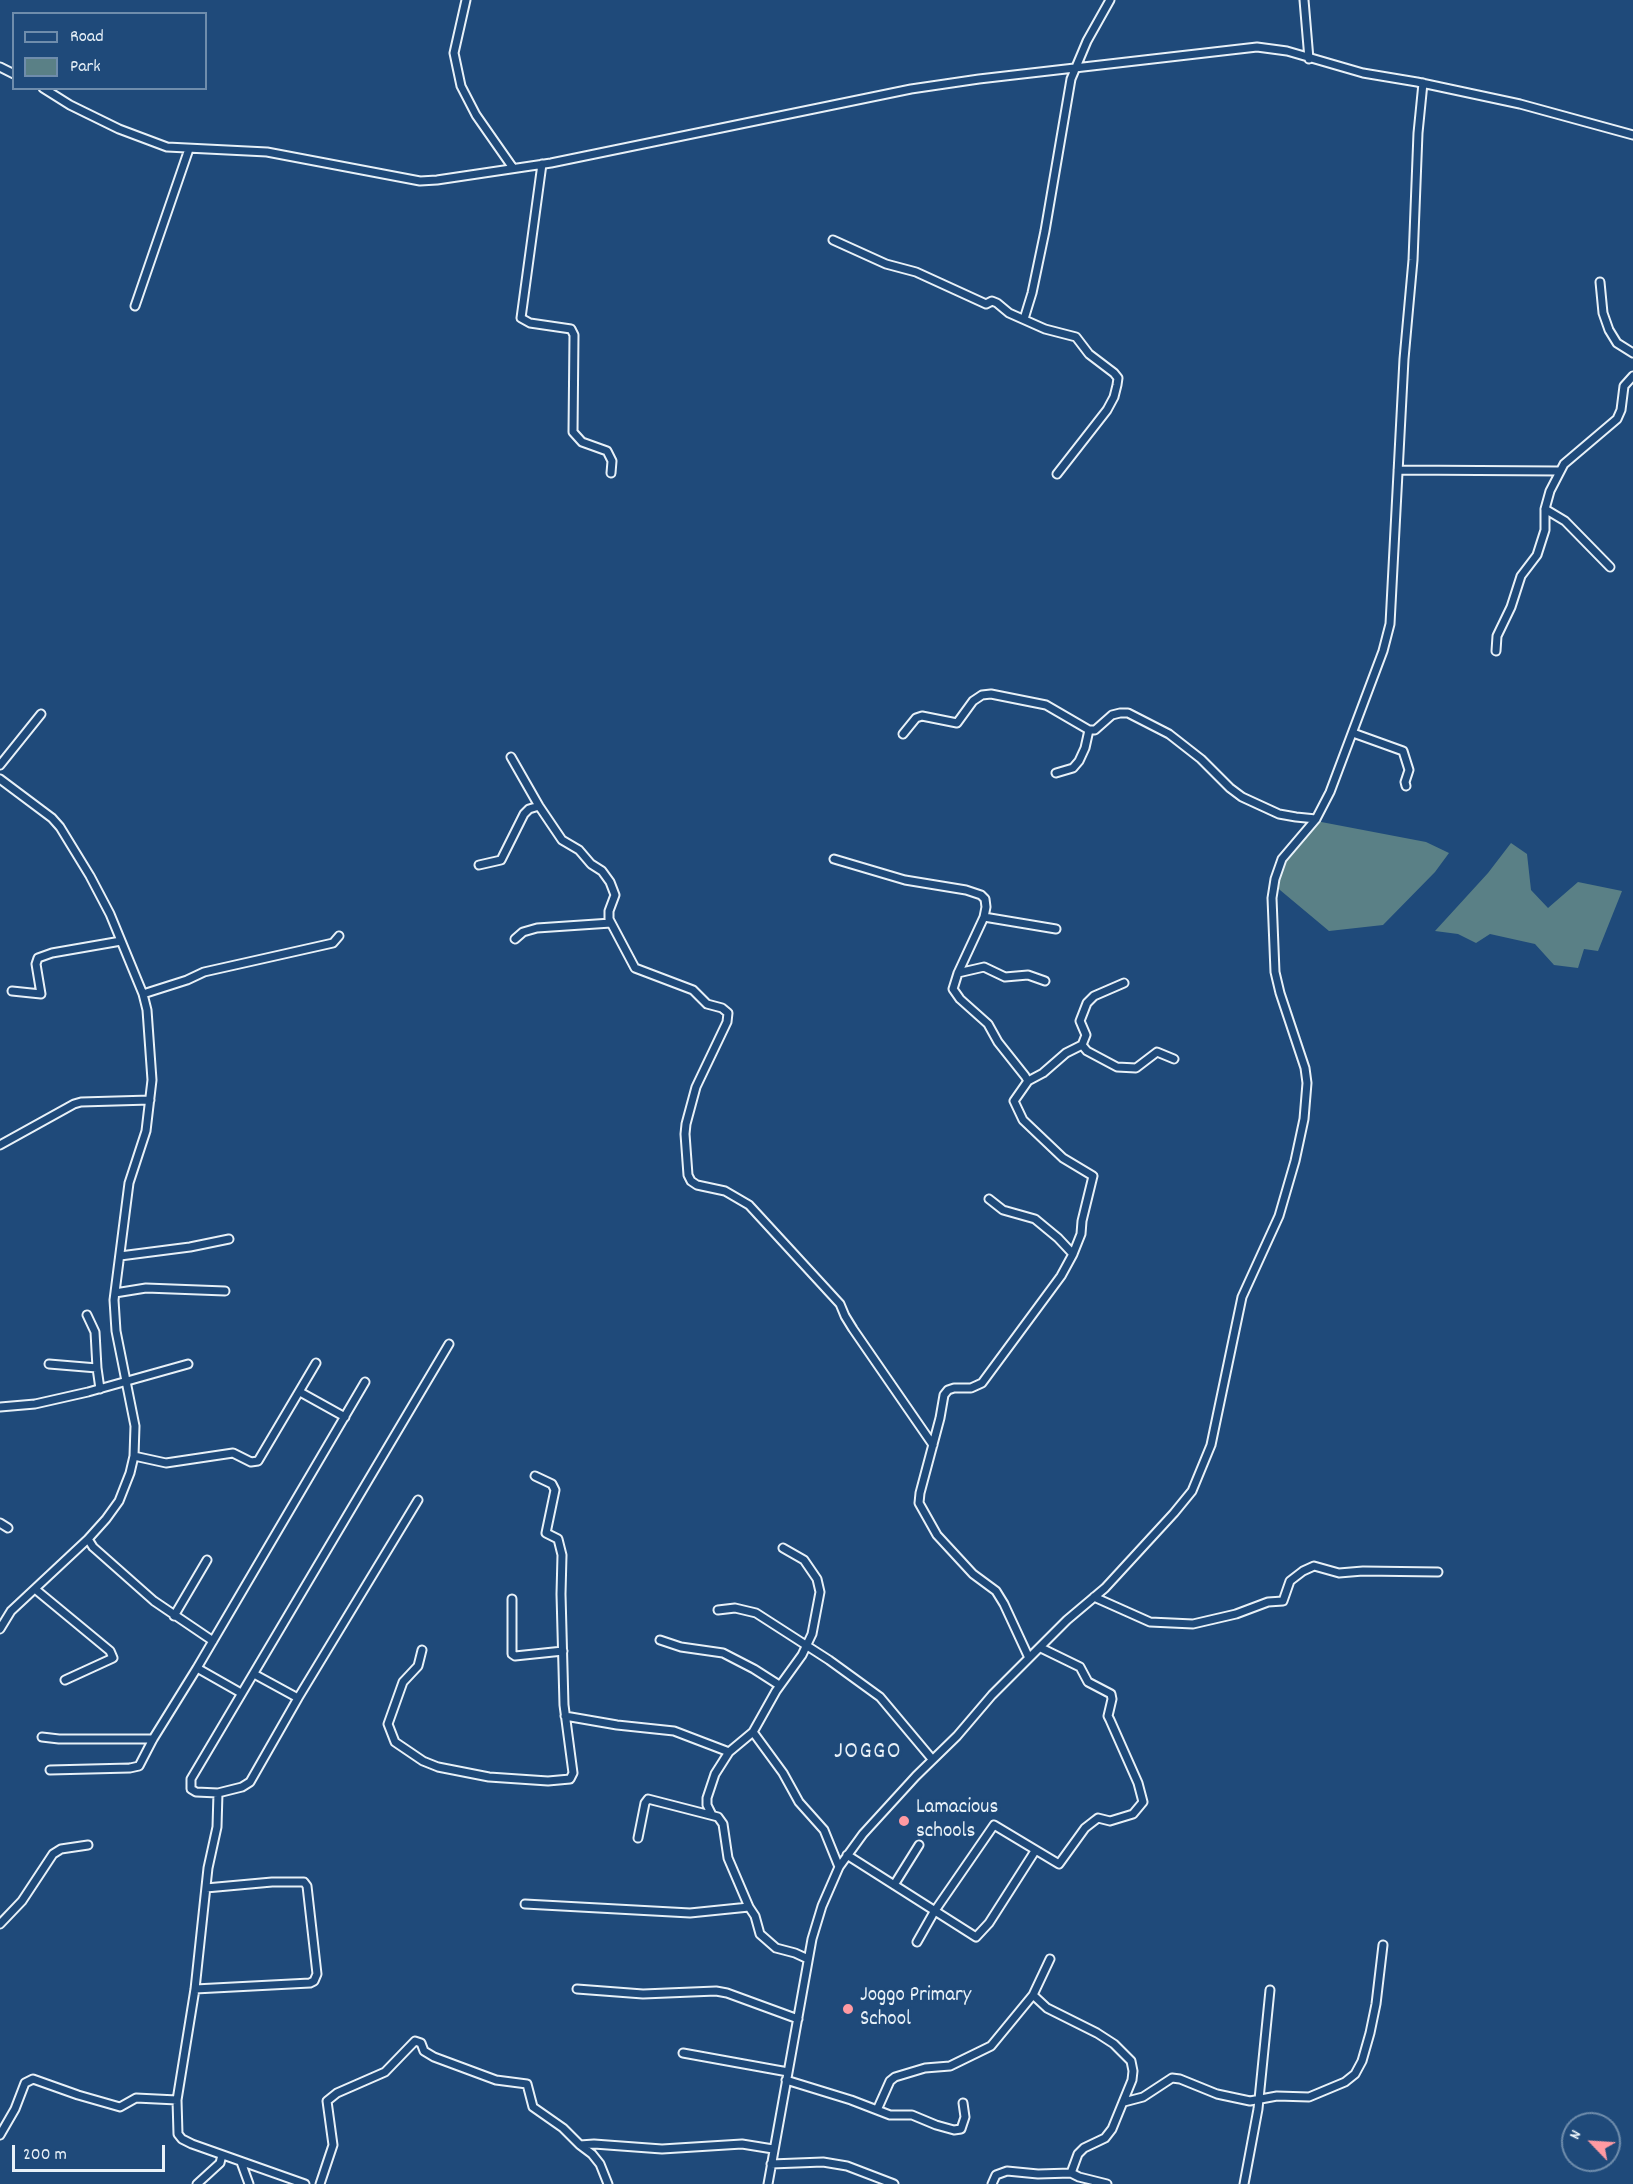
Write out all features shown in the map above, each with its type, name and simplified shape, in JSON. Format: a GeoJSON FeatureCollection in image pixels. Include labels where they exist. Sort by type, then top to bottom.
{"type":"FeatureCollection","features":[{"type":"Feature","properties":{"kind":"street"},"geometry":{"type":"LineString","coordinates":[[466,0],[454,53],[461,86],[476,115],[513,168]]}},
{"type":"Feature","properties":{"kind":"street"},"geometry":{"type":"LineString","coordinates":[[1024,319],[1045,231],[1074,68],[1110,0]]}},
{"type":"Feature","properties":{"kind":"street"},"geometry":{"type":"LineString","coordinates":[[1304,0],[1309,59]]}},
{"type":"Feature","properties":{"kind":"street"},"geometry":{"type":"LineString","coordinates":[[46,90],[70,105],[141,138],[167,147],[267,152],[420,181],[542,164],[911,88],[1257,47],[1287,51],[1363,73],[1521,104],[1633,135]]}},
{"type":"Feature","properties":{"kind":"street"},"geometry":{"type":"LineString","coordinates":[[768,2184],[812,1939],[822,1906],[839,1867],[888,1806],[957,1736],[992,1695],[1080,1608],[1105,1588],[1174,1513],[1192,1491],[1211,1445],[1242,1297],[1271,1237],[1282,1205],[1301,1130],[1307,1083],[1305,1068],[1275,972],[1272,898],[1275,879],[1282,859],[1316,819],[1330,792],[1383,651],[1390,624],[1413,260],[1418,132],[1423,83]]}},
{"type":"Feature","properties":{"kind":"street"},"geometry":{"type":"LineString","coordinates":[[135,306],[189,149]]}},
{"type":"Feature","properties":{"kind":"street"},"geometry":{"type":"LineString","coordinates":[[542,164],[521,318],[530,323],[571,329],[574,335],[573,432],[582,442],[607,451],[612,461],[611,473]]}},
{"type":"Feature","properties":{"kind":"street"},"geometry":{"type":"LineString","coordinates":[[833,240],[886,264],[916,272],[986,304],[992,301],[997,303],[1003,309],[1045,329],[1076,337],[1089,354],[1118,378],[1114,397],[1107,410],[1057,474]]}},
{"type":"Feature","properties":{"kind":"street"},"geometry":{"type":"LineString","coordinates":[[1600,282],[1602,307],[1609,330],[1617,343],[1633,353]]}},
{"type":"Feature","properties":{"kind":"street"},"geometry":{"type":"LineString","coordinates":[[1496,651],[1497,636],[1511,606],[1521,576],[1537,555],[1545,530],[1545,509],[1550,491],[1567,461],[1613,424],[1621,410],[1624,386],[1633,376]]}},
{"type":"Feature","properties":{"kind":"street"},"geometry":{"type":"LineString","coordinates":[[1398,470],[1560,471]]}},
{"type":"Feature","properties":{"kind":"street"},"geometry":{"type":"LineString","coordinates":[[1545,509],[1565,521],[1610,567]]}},
{"type":"Feature","properties":{"kind":"street"},"geometry":{"type":"LineString","coordinates":[[903,734],[916,718],[922,716],[957,723],[973,701],[991,694],[1046,705],[1089,730],[1095,730],[1112,715],[1128,713],[1168,734],[1201,759],[1242,797],[1279,814],[1316,819]]}},
{"type":"Feature","properties":{"kind":"street"},"geometry":{"type":"LineString","coordinates":[[0,765],[41,714]]}},
{"type":"Feature","properties":{"kind":"street"},"geometry":{"type":"LineString","coordinates":[[1056,773],[1073,768],[1079,761],[1089,730]]}},
{"type":"Feature","properties":{"kind":"street"},"geometry":{"type":"LineString","coordinates":[[1353,733],[1403,750],[1409,770],[1406,786]]}},
{"type":"Feature","properties":{"kind":"street"},"geometry":{"type":"LineString","coordinates":[[512,757],[539,806],[562,840],[579,850],[591,864],[602,871],[610,882],[615,895],[609,911],[611,923],[635,968],[693,990],[702,1001],[726,1010],[728,1013],[727,1022],[696,1087],[686,1124],[688,1174],[691,1181],[697,1185],[725,1191],[749,1205],[840,1304],[849,1323],[933,1445]]}},
{"type":"Feature","properties":{"kind":"street"},"geometry":{"type":"LineString","coordinates":[[0,779],[52,818],[90,876],[143,994],[147,1010],[152,1080],[146,1131],[129,1183],[115,1293],[116,1331],[135,1426],[134,1456],[127,1485],[119,1501],[88,1539],[10,1611],[0,1629]]}},
{"type":"Feature","properties":{"kind":"street"},"geometry":{"type":"LineString","coordinates":[[479,865],[501,860],[524,814],[539,806]]}},
{"type":"Feature","properties":{"kind":"street"},"geometry":{"type":"LineString","coordinates":[[834,859],[905,880],[976,893],[984,899],[986,907],[984,916],[958,973],[954,985],[955,993],[988,1024],[998,1042],[1028,1081]]}},
{"type":"Feature","properties":{"kind":"street"},"geometry":{"type":"LineString","coordinates":[[984,916],[1056,929]]}},
{"type":"Feature","properties":{"kind":"street"},"geometry":{"type":"LineString","coordinates":[[515,939],[523,932],[537,928],[611,923]]}},
{"type":"Feature","properties":{"kind":"street"},"geometry":{"type":"LineString","coordinates":[[143,994],[204,972],[333,944],[339,936]]}},
{"type":"Feature","properties":{"kind":"street"},"geometry":{"type":"LineString","coordinates":[[12,991],[41,994],[36,964],[38,958],[52,953],[121,941]]}},
{"type":"Feature","properties":{"kind":"street"},"geometry":{"type":"LineString","coordinates":[[958,973],[984,967],[1005,977],[1028,975],[1045,981]]}},
{"type":"Feature","properties":{"kind":"street"},"geometry":{"type":"LineString","coordinates":[[1029,1658],[996,1591],[963,1564],[937,1535],[923,1513],[919,1503],[920,1493],[940,1418],[942,1401],[948,1390],[971,1388],[982,1383],[1046,1293],[1061,1276],[1081,1234],[1082,1221],[1094,1176],[1063,1158],[1023,1120],[1014,1101],[1028,1081],[1066,1053],[1082,1045],[1086,1035],[1080,1021],[1087,1003],[1094,996],[1124,983]]}},
{"type":"Feature","properties":{"kind":"street"},"geometry":{"type":"LineString","coordinates":[[1082,1045],[1088,1051],[1117,1067],[1136,1068],[1157,1052],[1174,1059]]}},
{"type":"Feature","properties":{"kind":"street"},"geometry":{"type":"LineString","coordinates":[[0,1145],[74,1104],[150,1100]]}},
{"type":"Feature","properties":{"kind":"street"},"geometry":{"type":"LineString","coordinates":[[989,1199],[1003,1210],[1035,1220],[1052,1232],[1073,1254]]}},
{"type":"Feature","properties":{"kind":"street"},"geometry":{"type":"LineString","coordinates":[[120,1256],[190,1247],[229,1239]]}},
{"type":"Feature","properties":{"kind":"street"},"geometry":{"type":"LineString","coordinates":[[115,1293],[146,1288],[225,1291]]}},
{"type":"Feature","properties":{"kind":"street"},"geometry":{"type":"LineString","coordinates":[[87,1315],[95,1332],[100,1389]]}},
{"type":"Feature","properties":{"kind":"street"},"geometry":{"type":"LineString","coordinates":[[418,1500],[250,1782],[242,1787],[218,1793],[196,1792],[190,1786],[191,1779],[449,1344]]}},
{"type":"Feature","properties":{"kind":"street"},"geometry":{"type":"LineString","coordinates":[[134,1456],[166,1463],[233,1454],[251,1462],[258,1461],[316,1363]]}},
{"type":"Feature","properties":{"kind":"street"},"geometry":{"type":"LineString","coordinates":[[49,1364],[97,1368]]}},
{"type":"Feature","properties":{"kind":"street"},"geometry":{"type":"LineString","coordinates":[[0,1407],[34,1404],[100,1389],[188,1364]]}},
{"type":"Feature","properties":{"kind":"street"},"geometry":{"type":"LineString","coordinates":[[50,1770],[139,1766],[365,1382]]}},
{"type":"Feature","properties":{"kind":"street"},"geometry":{"type":"LineString","coordinates":[[300,1392],[345,1417]]}},
{"type":"Feature","properties":{"kind":"street"},"geometry":{"type":"LineString","coordinates":[[422,1650],[418,1666],[403,1682],[388,1724],[395,1742],[430,1765],[489,1777],[565,1781],[570,1779],[573,1773],[565,1716],[562,1554],[558,1539],[546,1533],[555,1490],[552,1484],[535,1476]]}},
{"type":"Feature","properties":{"kind":"street"},"geometry":{"type":"LineString","coordinates":[[0,1523],[8,1528]]}},
{"type":"Feature","properties":{"kind":"street"},"geometry":{"type":"LineString","coordinates":[[88,1539],[93,1547],[174,1616],[213,1641]]}},
{"type":"Feature","properties":{"kind":"street"},"geometry":{"type":"LineString","coordinates":[[712,1815],[707,1804],[710,1785],[715,1774],[729,1752],[753,1732],[779,1685],[794,1667],[807,1646],[818,1609],[820,1592],[817,1579],[804,1560],[783,1548]]}},
{"type":"Feature","properties":{"kind":"street"},"geometry":{"type":"LineString","coordinates":[[174,1616],[207,1560]]}},
{"type":"Feature","properties":{"kind":"street"},"geometry":{"type":"LineString","coordinates":[[1094,1597],[1150,1622],[1193,1624],[1236,1614],[1268,1602],[1283,1601],[1290,1581],[1308,1568],[1320,1567],[1339,1573],[1438,1572]]}},
{"type":"Feature","properties":{"kind":"street"},"geometry":{"type":"LineString","coordinates":[[35,1589],[110,1651],[113,1658],[65,1680]]}},
{"type":"Feature","properties":{"kind":"street"},"geometry":{"type":"LineString","coordinates":[[512,1599],[512,1654],[515,1656],[563,1651]]}},
{"type":"Feature","properties":{"kind":"street"},"geometry":{"type":"LineString","coordinates":[[718,1610],[735,1608],[747,1610],[807,1646],[880,1697],[933,1759]]}},
{"type":"Feature","properties":{"kind":"street"},"geometry":{"type":"LineString","coordinates":[[660,1640],[681,1647],[723,1653],[779,1685]]}},
{"type":"Feature","properties":{"kind":"street"},"geometry":{"type":"LineString","coordinates":[[917,1942],[934,1912],[993,1825],[1059,1864],[1085,1828],[1098,1818],[1110,1821],[1133,1814],[1143,1802],[1138,1783],[1108,1716],[1112,1700],[1111,1694],[1088,1682],[1080,1667],[1041,1648]]}},
{"type":"Feature","properties":{"kind":"street"},"geometry":{"type":"LineString","coordinates":[[197,1668],[242,1693]]}},
{"type":"Feature","properties":{"kind":"street"},"geometry":{"type":"LineString","coordinates":[[254,1674],[298,1698]]}},
{"type":"Feature","properties":{"kind":"street"},"geometry":{"type":"LineString","coordinates":[[565,1716],[617,1725],[674,1731],[729,1752]]}},
{"type":"Feature","properties":{"kind":"street"},"geometry":{"type":"LineString","coordinates":[[753,1732],[783,1773],[799,1802],[824,1830],[839,1867]]}},
{"type":"Feature","properties":{"kind":"street"},"geometry":{"type":"LineString","coordinates":[[42,1737],[153,1739]]}},
{"type":"Feature","properties":{"kind":"street"},"geometry":{"type":"LineString","coordinates":[[218,1793],[217,1827],[206,1888],[195,1989],[177,2100],[178,2134],[182,2139],[222,2155],[305,2184]]}},
{"type":"Feature","properties":{"kind":"street"},"geometry":{"type":"LineString","coordinates":[[638,1838],[645,1803],[648,1799],[718,1817],[723,1824],[728,1858],[755,1916],[759,1934],[776,1948],[808,1959]]}},
{"type":"Feature","properties":{"kind":"street"},"geometry":{"type":"LineString","coordinates":[[0,1924],[22,1901],[53,1854],[61,1849],[88,1845]]}},
{"type":"Feature","properties":{"kind":"street"},"geometry":{"type":"LineString","coordinates":[[894,1885],[919,1845]]}},
{"type":"Feature","properties":{"kind":"street"},"geometry":{"type":"LineString","coordinates":[[847,1855],[976,1937],[989,1923],[1035,1851]]}},
{"type":"Feature","properties":{"kind":"street"},"geometry":{"type":"LineString","coordinates":[[195,1989],[310,1983],[317,1974],[307,1886],[304,1882],[272,1882],[206,1888]]}},
{"type":"Feature","properties":{"kind":"street"},"geometry":{"type":"LineString","coordinates":[[525,1904],[690,1913],[749,1907]]}},
{"type":"Feature","properties":{"kind":"street"},"geometry":{"type":"LineString","coordinates":[[1124,2102],[1143,2097],[1172,2078],[1217,2094],[1250,2101],[1277,2096],[1309,2097],[1345,2082],[1355,2074],[1362,2061],[1376,2004],[1383,1945]]}},
{"type":"Feature","properties":{"kind":"street"},"geometry":{"type":"LineString","coordinates":[[877,2110],[890,2081],[895,2077],[925,2068],[950,2066],[991,2046],[1034,1995],[1050,1959]]}},
{"type":"Feature","properties":{"kind":"street"},"geometry":{"type":"LineString","coordinates":[[577,1989],[643,1994],[716,1991],[798,2019]]}},
{"type":"Feature","properties":{"kind":"street"},"geometry":{"type":"LineString","coordinates":[[1244,2184],[1258,2101],[1270,1990]]}},
{"type":"Feature","properties":{"kind":"street"},"geometry":{"type":"LineString","coordinates":[[1034,1995],[1047,2008],[1114,2044],[1131,2061],[1132,2080],[1112,2129],[1105,2138],[1084,2148],[1078,2154],[1071,2173]]}},
{"type":"Feature","properties":{"kind":"street"},"geometry":{"type":"LineString","coordinates":[[320,2184],[333,2145],[327,2101],[337,2093],[385,2072],[415,2041],[421,2043],[424,2051],[434,2057],[496,2080],[527,2084],[533,2107],[563,2128],[592,2154],[600,2163],[608,2184]]}},
{"type":"Feature","properties":{"kind":"street"},"geometry":{"type":"LineString","coordinates":[[682,2052],[787,2076],[890,2115],[912,2115],[954,2130],[961,2129],[963,2126],[965,2117],[963,2103]]}},
{"type":"Feature","properties":{"kind":"street"},"geometry":{"type":"LineString","coordinates":[[0,2135],[15,2109],[25,2083],[33,2079],[120,2107],[135,2098],[177,2100]]}},
{"type":"Feature","properties":{"kind":"street"},"geometry":{"type":"LineString","coordinates":[[580,2145],[662,2149],[742,2144],[773,2149]]}},
{"type":"Feature","properties":{"kind":"street"},"geometry":{"type":"LineString","coordinates":[[197,2184],[220,2163],[222,2155]]}},
{"type":"Feature","properties":{"kind":"street"},"geometry":{"type":"LineString","coordinates":[[241,2162],[249,2184]]}},
{"type":"Feature","properties":{"kind":"street"},"geometry":{"type":"LineString","coordinates":[[771,2164],[823,2162],[847,2166],[894,2184]]}},
{"type":"Feature","properties":{"kind":"street"},"geometry":{"type":"LineString","coordinates":[[992,2184],[996,2175],[1007,2171],[1038,2174],[1071,2173],[1107,2184]]}},
{"type":"Feature","properties":{"kind":"green space"},"geometry":{"type":"Polygon","coordinates":[[[1316,821],[1426,842],[1449,853],[1435,872],[1383,925],[1329,931],[1274,885],[1285,860],[1316,821]]]}},
{"type":"Feature","properties":{"kind":"green space"},"geometry":{"type":"Polygon","coordinates":[[[1511,843],[1527,854],[1531,890],[1548,908],[1578,882],[1622,891],[1598,951],[1584,949],[1578,968],[1554,965],[1535,944],[1490,934],[1476,943],[1458,934],[1435,931],[1488,873],[1511,843]]]}},
{"type":"Feature","properties":{"kind":"place","name":"Lamacious schools"},"geometry":{"type":"Point","coordinates":[904,1821]}},
{"type":"Feature","properties":{"kind":"place","name":"Joggo Primary School"},"geometry":{"type":"Point","coordinates":[848,2009]}},
{"type":"Feature","properties":{"kind":"district","name":"JOGGO"},"geometry":{"type":"Point","coordinates":[868,1754]}}]}
